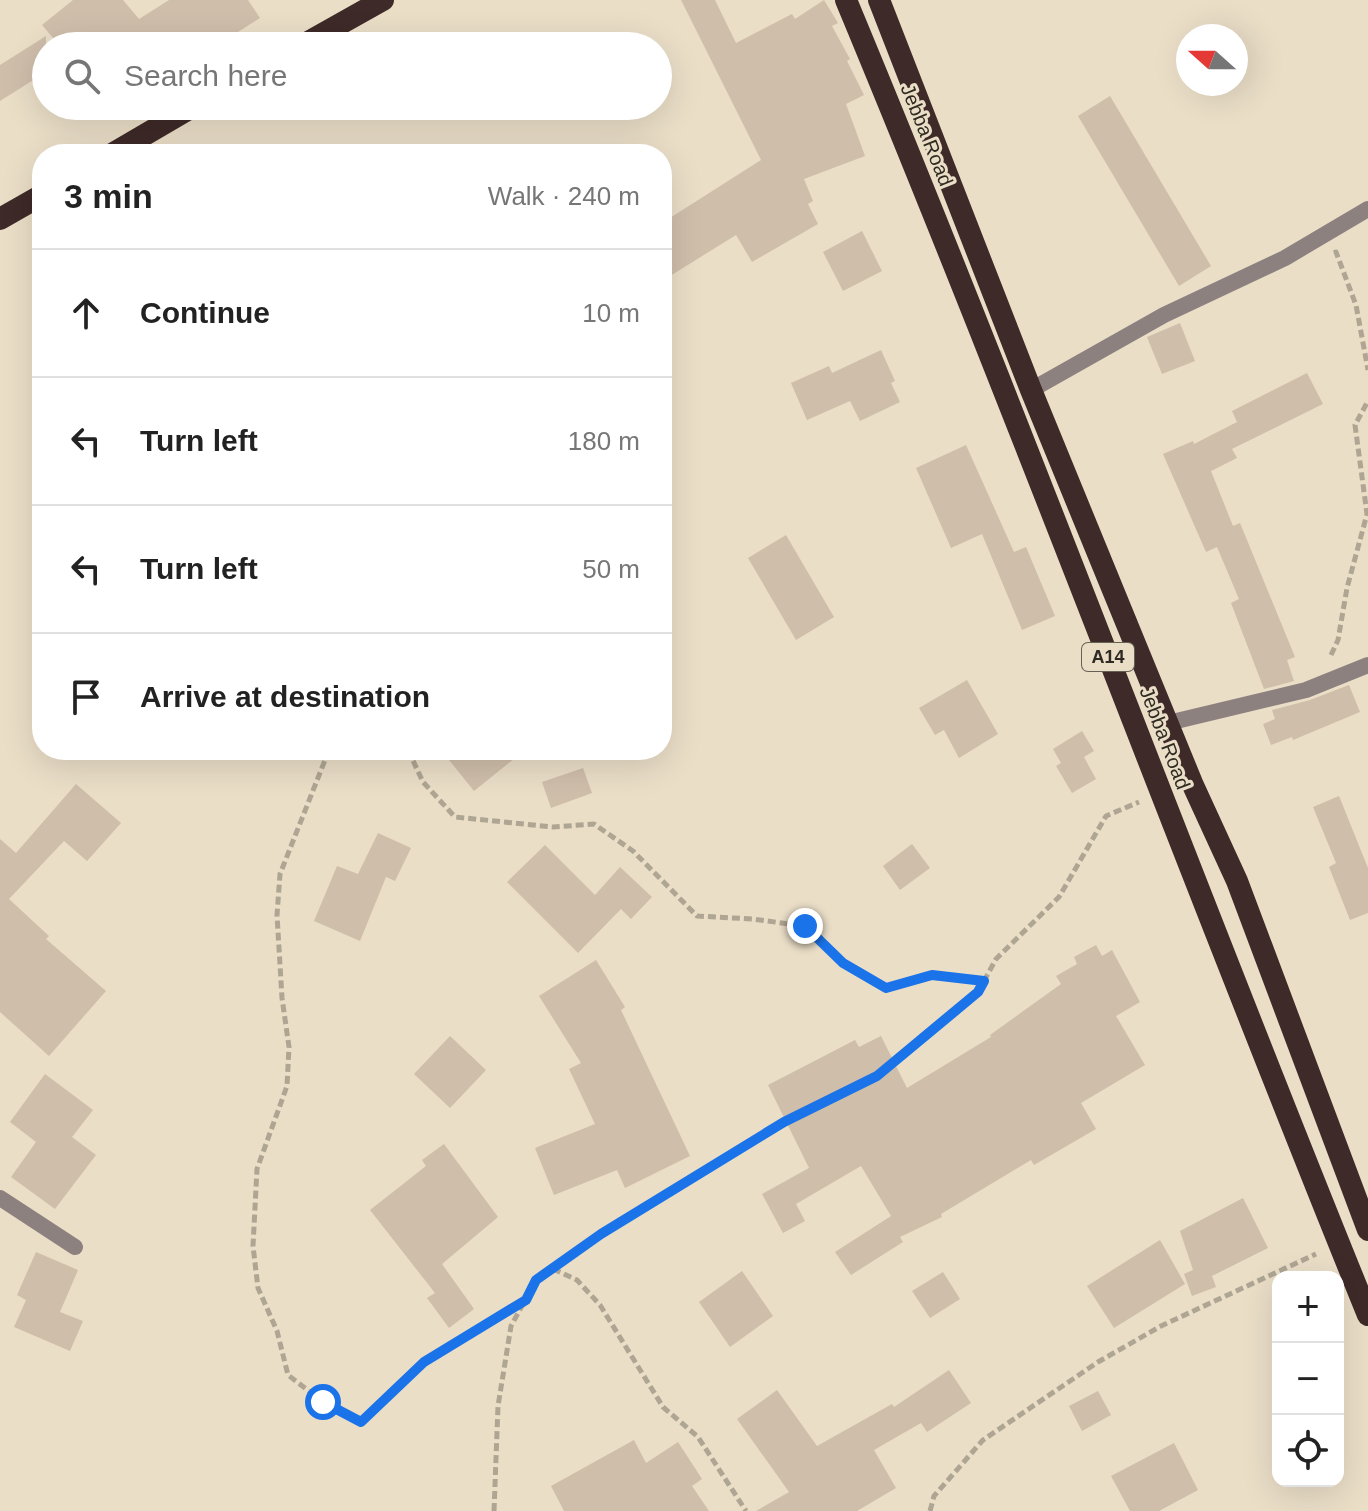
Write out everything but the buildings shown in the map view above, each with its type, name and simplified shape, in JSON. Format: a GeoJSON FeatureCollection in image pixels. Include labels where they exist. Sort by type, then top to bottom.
{"type":"FeatureCollection","features":[{"type":"Feature","properties":{"kind":"highway"},"geometry":{"type":"LineString","coordinates":[[326,32],[383,0]]}},
{"type":"Feature","properties":{"kind":"highway","name":"Jebba Road"},"geometry":{"type":"LineString","coordinates":[[846,0],[961,280],[1368,1315]]}},
{"type":"Feature","properties":{"kind":"highway","name":"Jebba Road"},"geometry":{"type":"LineString","coordinates":[[879,0],[1031,390],[1192,783],[1237,881],[1368,1230]]}},
{"type":"Feature","properties":{"kind":"highway"},"geometry":{"type":"LineString","coordinates":[[129,144],[170,120]]}},
{"type":"Feature","properties":{"kind":"highway"},"geometry":{"type":"LineString","coordinates":[[0,219],[32,201]]}},
{"type":"Feature","properties":{"kind":"street"},"geometry":{"type":"LineString","coordinates":[[1031,390],[1164,315],[1285,258],[1368,209]]}},
{"type":"Feature","properties":{"kind":"street"},"geometry":{"type":"LineString","coordinates":[[1168,723],[1306,690],[1368,665]]}},
{"type":"Feature","properties":{"kind":"street"},"geometry":{"type":"LineString","coordinates":[[0,1198],[75,1247]]}},
{"type":"Feature","properties":{"kind":"path"},"geometry":{"type":"LineString","coordinates":[[1285,258],[1336,252],[1356,305],[1368,370]]}},
{"type":"Feature","properties":{"kind":"path"},"geometry":{"type":"LineString","coordinates":[[1319,684],[1338,640],[1347,588],[1367,514],[1355,425],[1368,401]]}},
{"type":"Feature","properties":{"kind":"path"},"geometry":{"type":"LineString","coordinates":[[325,760],[280,874],[277,915],[282,998],[289,1047],[287,1086],[257,1169],[253,1246],[258,1288],[277,1331],[288,1375],[323,1402],[361,1422],[424,1362],[526,1300]]}},
{"type":"Feature","properties":{"kind":"path"},"geometry":{"type":"LineString","coordinates":[[413,760],[423,782],[455,817],[553,827],[594,824],[633,851],[697,916],[805,926],[843,963],[886,988],[932,975],[984,981]]}},
{"type":"Feature","properties":{"kind":"path"},"geometry":{"type":"LineString","coordinates":[[494,1511],[498,1406],[511,1326],[536,1280],[601,1234],[784,1122],[877,1076],[978,992],[996,959],[1059,897],[1106,816],[1160,792]]}},
{"type":"Feature","properties":{"kind":"path"},"geometry":{"type":"LineString","coordinates":[[930,1511],[934,1496],[983,1440],[1098,1362],[1161,1326],[1339,1243]]}},
{"type":"Feature","properties":{"kind":"path"},"geometry":{"type":"LineString","coordinates":[[553,1269],[577,1280],[600,1305],[663,1407],[698,1437],[746,1511]]}},
{"type":"Feature","properties":{"kind":"route"},"geometry":{"type":"LineString","coordinates":[[323,1402],[361,1422],[424,1362],[526,1300],[536,1280],[601,1234],[784,1122],[877,1076],[978,992],[984,981],[932,975],[886,988],[843,963],[805,926]]}}]}
